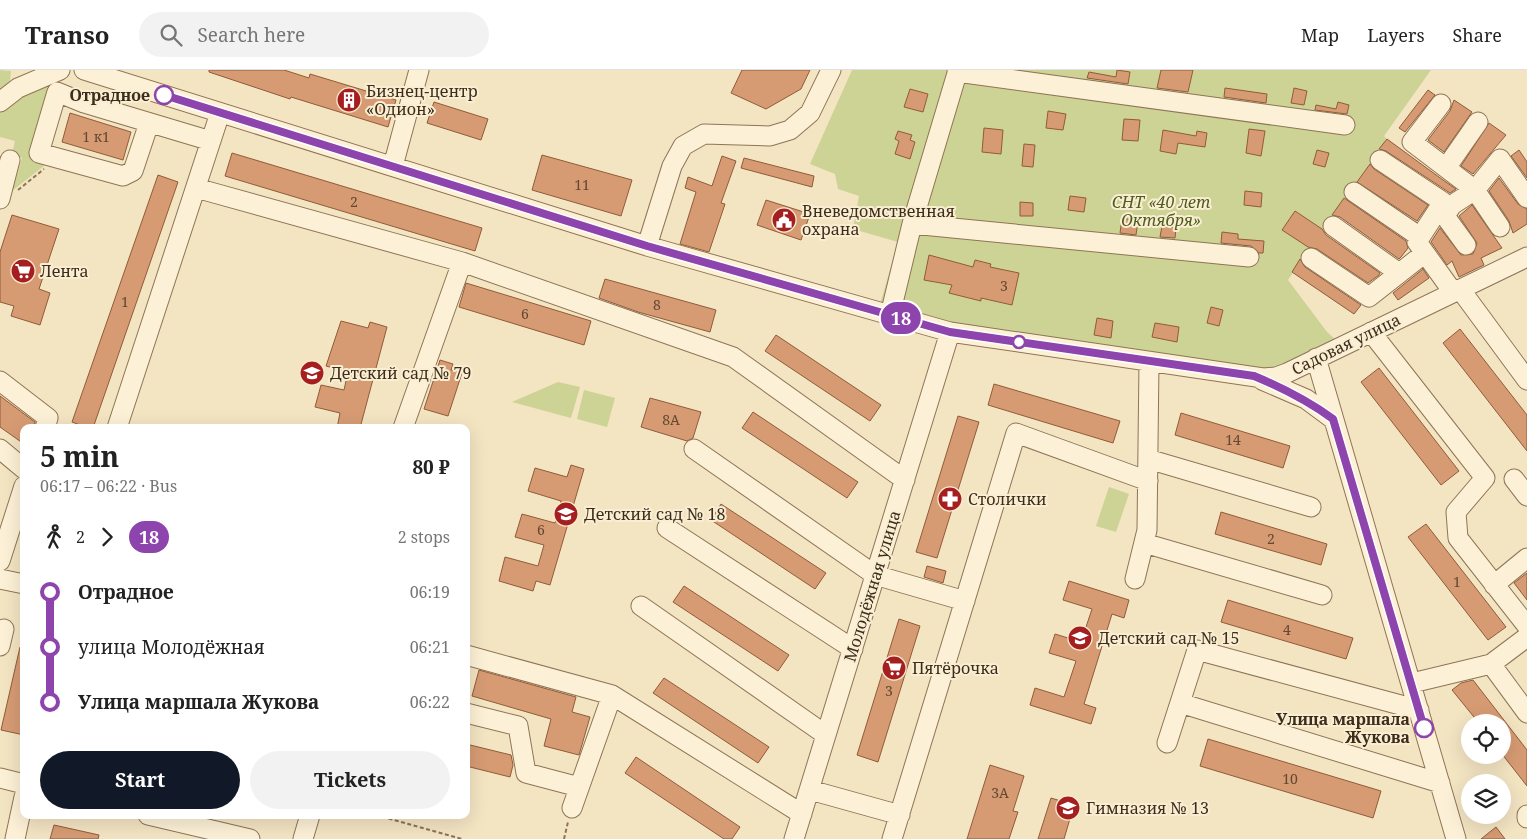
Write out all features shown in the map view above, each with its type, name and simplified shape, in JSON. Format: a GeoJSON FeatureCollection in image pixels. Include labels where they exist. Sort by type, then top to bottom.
{"type":"FeatureCollection","features":[{"type":"Feature","properties":{"kind":"street"},"geometry":{"type":"LineString","coordinates":[[0,102],[20,79],[60,70]]}},
{"type":"Feature","properties":{"kind":"street","name":"Садовая улица"},"geometry":{"type":"LineString","coordinates":[[84,70],[647,246],[950,332],[1254,376],[1276,377],[1527,257]]}},
{"type":"Feature","properties":{"kind":"street"},"geometry":{"type":"LineString","coordinates":[[393,166],[419,70]]}},
{"type":"Feature","properties":{"kind":"street"},"geometry":{"type":"LineString","coordinates":[[647,246],[672,166],[682,146],[704,134],[770,136],[790,130],[810,113],[831,70]]}},
{"type":"Feature","properties":{"kind":"street"},"geometry":{"type":"LineString","coordinates":[[890,315],[912,224],[957,71],[1345,126]]}},
{"type":"Feature","properties":{"kind":"street"},"geometry":{"type":"LineString","coordinates":[[149,123],[133,170],[123,176],[39,152],[58,92],[84,103],[211,141]]}},
{"type":"Feature","properties":{"kind":"street"},"geometry":{"type":"LineString","coordinates":[[1441,104],[1412,142],[1475,190],[1500,227]]}},
{"type":"Feature","properties":{"kind":"street"},"geometry":{"type":"LineString","coordinates":[[118,424],[220,112]]}},
{"type":"Feature","properties":{"kind":"street"},"geometry":{"type":"LineString","coordinates":[[1446,168],[1478,122]]}},
{"type":"Feature","properties":{"kind":"street"},"geometry":{"type":"LineString","coordinates":[[1466,245],[1445,216],[1452,205],[1475,190],[1500,159],[1527,198]]}},
{"type":"Feature","properties":{"kind":"street"},"geometry":{"type":"LineString","coordinates":[[8,195],[10,160]]}},
{"type":"Feature","properties":{"kind":"street"},"geometry":{"type":"LineString","coordinates":[[1311,258],[1369,297],[1400,273],[1423,245],[1444,202],[1380,160]]}},
{"type":"Feature","properties":{"kind":"street"},"geometry":{"type":"LineString","coordinates":[[196,188],[462,262],[733,357],[905,480]]}},
{"type":"Feature","properties":{"kind":"street"},"geometry":{"type":"LineString","coordinates":[[1354,192],[1423,245],[1456,291],[1527,380]]}},
{"type":"Feature","properties":{"kind":"street"},"geometry":{"type":"LineString","coordinates":[[912,224],[1249,258]]}},
{"type":"Feature","properties":{"kind":"street"},"geometry":{"type":"LineString","coordinates":[[1332,226],[1400,273]]}},
{"type":"Feature","properties":{"kind":"street"},"geometry":{"type":"LineString","coordinates":[[404,424],[462,262]]}},
{"type":"Feature","properties":{"kind":"street","name":"Молодёжная улица"},"geometry":{"type":"LineString","coordinates":[[794,839],[950,332]]}},
{"type":"Feature","properties":{"kind":"street"},"geometry":{"type":"LineString","coordinates":[[1371,332],[1486,478],[1456,512],[1458,538],[1527,626]]}},
{"type":"Feature","properties":{"kind":"street"},"geometry":{"type":"LineString","coordinates":[[1316,358],[1456,839]]}},
{"type":"Feature","properties":{"kind":"street"},"geometry":{"type":"LineString","coordinates":[[1135,579],[1147,530],[1149,362]]}},
{"type":"Feature","properties":{"kind":"street"},"geometry":{"type":"LineString","coordinates":[[1254,376],[1306,399],[1333,419]]}},
{"type":"Feature","properties":{"kind":"street"},"geometry":{"type":"LineString","coordinates":[[0,381],[48,418],[46,424]]}},
{"type":"Feature","properties":{"kind":"street"},"geometry":{"type":"LineString","coordinates":[[892,839],[1016,433],[1148,481]]}},
{"type":"Feature","properties":{"kind":"street"},"geometry":{"type":"LineString","coordinates":[[0,449],[20,466]]}},
{"type":"Feature","properties":{"kind":"street"},"geometry":{"type":"LineString","coordinates":[[694,449],[875,575],[965,601]]}},
{"type":"Feature","properties":{"kind":"street"},"geometry":{"type":"LineString","coordinates":[[1148,459],[1311,507]]}},
{"type":"Feature","properties":{"kind":"street"},"geometry":{"type":"LineString","coordinates":[[1514,479],[1527,496]]}},
{"type":"Feature","properties":{"kind":"street"},"geometry":{"type":"LineString","coordinates":[[0,561],[20,500]]}},
{"type":"Feature","properties":{"kind":"street"},"geometry":{"type":"LineString","coordinates":[[668,528],[853,649]]}},
{"type":"Feature","properties":{"kind":"street"},"geometry":{"type":"LineString","coordinates":[[1144,543],[1322,595]]}},
{"type":"Feature","properties":{"kind":"street"},"geometry":{"type":"LineString","coordinates":[[1494,584],[1527,558]]}},
{"type":"Feature","properties":{"kind":"street"},"geometry":{"type":"LineString","coordinates":[[0,578],[20,583]]}},
{"type":"Feature","properties":{"kind":"street"},"geometry":{"type":"LineString","coordinates":[[641,606],[826,735]]}},
{"type":"Feature","properties":{"kind":"street"},"geometry":{"type":"LineString","coordinates":[[1412,683],[1491,664],[1527,637]]}},
{"type":"Feature","properties":{"kind":"street"},"geometry":{"type":"LineString","coordinates":[[1167,744],[1197,650],[1419,710]]}},
{"type":"Feature","properties":{"kind":"street"},"geometry":{"type":"LineString","coordinates":[[470,656],[612,695],[802,814]]}},
{"type":"Feature","properties":{"kind":"street"},"geometry":{"type":"LineString","coordinates":[[1491,664],[1527,713]]}},
{"type":"Feature","properties":{"kind":"street"},"geometry":{"type":"LineString","coordinates":[[572,808],[612,695]]}},
{"type":"Feature","properties":{"kind":"street"},"geometry":{"type":"LineString","coordinates":[[1180,703],[1440,783]]}},
{"type":"Feature","properties":{"kind":"street"},"geometry":{"type":"LineString","coordinates":[[470,714],[518,726],[526,773],[579,787]]}},
{"type":"Feature","properties":{"kind":"street"},"geometry":{"type":"LineString","coordinates":[[0,778],[20,783]]}},
{"type":"Feature","properties":{"kind":"street"},"geometry":{"type":"LineString","coordinates":[[810,790],[900,815]]}},
{"type":"Feature","properties":{"kind":"street"},"geometry":{"type":"LineString","coordinates":[[15,839],[20,816]]}},
{"type":"Feature","properties":{"kind":"street"},"geometry":{"type":"LineString","coordinates":[[165,819],[250,839]]}},
{"type":"Feature","properties":{"kind":"street"},"geometry":{"type":"LineString","coordinates":[[303,839],[309,819]]}},
{"type":"Feature","properties":{"kind":"path"},"geometry":{"type":"LineString","coordinates":[[8,195],[57,158]]}},
{"type":"Feature","properties":{"kind":"path"},"geometry":{"type":"LineString","coordinates":[[390,819],[462,839]]}},
{"type":"Feature","properties":{"kind":"green space"},"geometry":{"type":"Polygon","coordinates":[[[0,70],[11,71],[10,81],[0,92],[0,70]]]}},
{"type":"Feature","properties":{"kind":"green space","name":"СНТ «40 лет Октября»"},"geometry":{"type":"Polygon","coordinates":[[[852,70],[1431,70],[1384,136],[1388,140],[1379,149],[1380,151],[1347,198],[1345,197],[1288,280],[1327,332],[1337,341],[1274,372],[951,324],[879,308],[898,242],[853,229],[859,196],[838,189],[835,174],[810,164],[852,70]]]}},
{"type":"Feature","properties":{"kind":"green space"},"geometry":{"type":"Polygon","coordinates":[[[56,79],[33,161],[45,165],[12,191],[22,158],[12,154],[15,141],[0,137],[0,111],[37,84],[56,79]]]}},
{"type":"Feature","properties":{"kind":"green space"},"geometry":{"type":"Polygon","coordinates":[[[558,382],[580,387],[571,418],[512,402],[558,382]]]}},
{"type":"Feature","properties":{"kind":"green space"},"geometry":{"type":"Polygon","coordinates":[[[584,390],[615,398],[607,427],[577,419],[584,390]]]}},
{"type":"Feature","properties":{"kind":"green space"},"geometry":{"type":"Polygon","coordinates":[[[1109,487],[1129,494],[1116,532],[1096,526],[1109,487]]]}},
{"type":"Feature","properties":{"kind":"building","name":"Бизнец-центр «Одион»"},"geometry":{"type":"Polygon","coordinates":[[[209,70],[284,70],[309,78],[310,74],[396,100],[388,127],[291,97],[290,99],[209,72],[209,70]]]}},
{"type":"Feature","properties":{"kind":"building"},"geometry":{"type":"Polygon","coordinates":[[[742,70],[810,70],[801,89],[766,109],[731,93],[742,70]]]}},
{"type":"Feature","properties":{"kind":"building"},"geometry":{"type":"Polygon","coordinates":[[[1117,70],[1130,72],[1128,84],[1087,78],[1089,72],[1116,77],[1117,70]]]}},
{"type":"Feature","properties":{"kind":"building"},"geometry":{"type":"Polygon","coordinates":[[[1161,70],[1193,70],[1188,92],[1157,88],[1161,70]]]}},
{"type":"Feature","properties":{"kind":"building"},"geometry":{"type":"Polygon","coordinates":[[[1225,88],[1267,94],[1266,103],[1224,97],[1225,88]]]}},
{"type":"Feature","properties":{"kind":"building"},"geometry":{"type":"Polygon","coordinates":[[[1294,88],[1307,91],[1304,105],[1291,103],[1294,88]]]}},
{"type":"Feature","properties":{"kind":"building"},"geometry":{"type":"Polygon","coordinates":[[[910,89],[928,94],[923,112],[904,107],[910,89]]]}},
{"type":"Feature","properties":{"kind":"building"},"geometry":{"type":"Polygon","coordinates":[[[1428,90],[1435,95],[1405,132],[1399,128],[1428,90]]]}},
{"type":"Feature","properties":{"kind":"building"},"geometry":{"type":"Polygon","coordinates":[[[1454,100],[1472,112],[1444,152],[1428,140],[1450,111],[1454,100]]]}},
{"type":"Feature","properties":{"kind":"building"},"geometry":{"type":"Polygon","coordinates":[[[434,102],[488,119],[481,140],[427,123],[434,102]]]}},
{"type":"Feature","properties":{"kind":"building"},"geometry":{"type":"Polygon","coordinates":[[[1338,102],[1349,105],[1347,114],[1315,110],[1316,105],[1336,109],[1338,102]]]}},
{"type":"Feature","properties":{"kind":"building"},"geometry":{"type":"Polygon","coordinates":[[[1048,111],[1066,114],[1063,130],[1046,128],[1048,111]]]}},
{"type":"Feature","properties":{"kind":"building"},"geometry":{"type":"Polygon","coordinates":[[[70,113],[131,132],[123,160],[62,142],[70,113]]]}},
{"type":"Feature","properties":{"kind":"building"},"geometry":{"type":"Polygon","coordinates":[[[1124,119],[1140,120],[1138,141],[1122,140],[1124,119]]]}},
{"type":"Feature","properties":{"kind":"building"},"geometry":{"type":"Polygon","coordinates":[[[1489,123],[1506,135],[1473,174],[1461,166],[1489,123]]]}},
{"type":"Feature","properties":{"kind":"building"},"geometry":{"type":"Polygon","coordinates":[[[984,128],[1003,130],[1001,154],[982,152],[984,128]]]}},
{"type":"Feature","properties":{"kind":"building"},"geometry":{"type":"Polygon","coordinates":[[[1249,129],[1265,131],[1261,156],[1246,153],[1249,129]]]}},
{"type":"Feature","properties":{"kind":"building"},"geometry":{"type":"Polygon","coordinates":[[[1163,130],[1196,136],[1197,131],[1207,133],[1205,147],[1178,143],[1176,154],[1160,151],[1163,130]]]}},
{"type":"Feature","properties":{"kind":"building"},"geometry":{"type":"Polygon","coordinates":[[[898,131],[912,135],[910,140],[915,142],[910,159],[895,154],[899,141],[895,139],[898,131]]]}},
{"type":"Feature","properties":{"kind":"building"},"geometry":{"type":"Polygon","coordinates":[[[1387,139],[1456,189],[1450,193],[1386,151],[1379,149],[1387,139]]]}},
{"type":"Feature","properties":{"kind":"building"},"geometry":{"type":"Polygon","coordinates":[[[1024,144],[1035,145],[1033,167],[1022,166],[1024,144]]]}},
{"type":"Feature","properties":{"kind":"building"},"geometry":{"type":"Polygon","coordinates":[[[1317,150],[1329,153],[1325,167],[1313,164],[1317,150]]]}},
{"type":"Feature","properties":{"kind":"building"},"geometry":{"type":"Polygon","coordinates":[[[1519,150],[1527,162],[1527,178],[1511,156],[1519,150]]]}},
{"type":"Feature","properties":{"kind":"building"},"geometry":{"type":"Polygon","coordinates":[[[232,153],[482,228],[475,251],[225,176],[232,153]]]}},
{"type":"Feature","properties":{"kind":"building"},"geometry":{"type":"Polygon","coordinates":[[[542,155],[632,180],[621,216],[532,190],[542,155]]]}},
{"type":"Feature","properties":{"kind":"building"},"geometry":{"type":"Polygon","coordinates":[[[722,156],[736,161],[721,203],[725,204],[709,252],[680,244],[696,192],[685,188],[688,177],[712,186],[722,156]]]}},
{"type":"Feature","properties":{"kind":"building"},"geometry":{"type":"Polygon","coordinates":[[[744,158],[814,176],[812,187],[741,168],[744,158]]]}},
{"type":"Feature","properties":{"kind":"building"},"geometry":{"type":"Polygon","coordinates":[[[1370,164],[1374,169],[1428,205],[1417,221],[1357,182],[1370,164]]]}},
{"type":"Feature","properties":{"kind":"building"},"geometry":{"type":"Polygon","coordinates":[[[158,175],[178,182],[94,424],[77,424],[72,422],[158,175]]]}},
{"type":"Feature","properties":{"kind":"building"},"geometry":{"type":"Polygon","coordinates":[[[1499,178],[1518,204],[1527,209],[1527,224],[1513,233],[1509,221],[1489,191],[1499,178]]]}},
{"type":"Feature","properties":{"kind":"building"},"geometry":{"type":"Polygon","coordinates":[[[1245,191],[1262,193],[1261,207],[1244,205],[1245,191]]]}},
{"type":"Feature","properties":{"kind":"building"},"geometry":{"type":"Polygon","coordinates":[[[1070,196],[1086,198],[1084,212],[1068,210],[1070,196]]]}},
{"type":"Feature","properties":{"kind":"building"},"geometry":{"type":"Polygon","coordinates":[[[1344,198],[1406,241],[1408,248],[1399,259],[1340,217],[1332,215],[1344,198]]]}},
{"type":"Feature","properties":{"kind":"building","name":"Вневедомственная охрана"},"geometry":{"type":"Polygon","coordinates":[[[766,200],[810,214],[801,240],[757,225],[766,200]]]}},
{"type":"Feature","properties":{"kind":"building"},"geometry":{"type":"Polygon","coordinates":[[[1020,202],[1033,203],[1033,216],[1020,216],[1020,202]]]}},
{"type":"Feature","properties":{"kind":"building"},"geometry":{"type":"Polygon","coordinates":[[[1472,205],[1502,248],[1481,258],[1484,265],[1459,277],[1452,261],[1447,265],[1431,242],[1440,228],[1461,255],[1473,254],[1477,243],[1459,216],[1472,205]]]}},
{"type":"Feature","properties":{"kind":"building"},"geometry":{"type":"Polygon","coordinates":[[[1295,211],[1380,273],[1379,275],[1368,283],[1317,249],[1308,247],[1282,230],[1295,211]]]}},
{"type":"Feature","properties":{"kind":"building","name":"Лента"},"geometry":{"type":"Polygon","coordinates":[[[12,215],[59,229],[39,289],[50,293],[40,325],[11,316],[14,306],[0,302],[0,252],[12,215]]]}},
{"type":"Feature","properties":{"kind":"building"},"geometry":{"type":"Polygon","coordinates":[[[1122,218],[1138,221],[1136,235],[1120,233],[1122,218]]]}},
{"type":"Feature","properties":{"kind":"building"},"geometry":{"type":"Polygon","coordinates":[[[1162,226],[1176,228],[1175,238],[1160,237],[1162,226]]]}},
{"type":"Feature","properties":{"kind":"building"},"geometry":{"type":"Polygon","coordinates":[[[1222,232],[1238,234],[1238,239],[1264,241],[1263,253],[1259,253],[1251,246],[1221,243],[1222,232]]]}},
{"type":"Feature","properties":{"kind":"building"},"geometry":{"type":"Polygon","coordinates":[[[929,255],[973,267],[975,260],[991,264],[990,267],[1019,273],[1012,305],[981,298],[981,301],[949,293],[952,285],[924,280],[929,255]]]}},
{"type":"Feature","properties":{"kind":"building"},"geometry":{"type":"Polygon","coordinates":[[[1300,259],[1305,267],[1361,305],[1354,314],[1292,272],[1300,259]]]}},
{"type":"Feature","properties":{"kind":"building"},"geometry":{"type":"Polygon","coordinates":[[[1423,269],[1429,278],[1398,300],[1393,293],[1423,269]]]}},
{"type":"Feature","properties":{"kind":"building"},"geometry":{"type":"Polygon","coordinates":[[[605,279],[716,310],[710,332],[638,312],[599,298],[605,279]]]}},
{"type":"Feature","properties":{"kind":"building"},"geometry":{"type":"Polygon","coordinates":[[[466,283],[591,321],[584,345],[459,307],[466,283]]]}},
{"type":"Feature","properties":{"kind":"building"},"geometry":{"type":"Polygon","coordinates":[[[1211,307],[1223,310],[1219,326],[1207,323],[1211,307]]]}},
{"type":"Feature","properties":{"kind":"building"},"geometry":{"type":"Polygon","coordinates":[[[1097,318],[1113,321],[1111,338],[1094,335],[1097,318]]]}},
{"type":"Feature","properties":{"kind":"building"},"geometry":{"type":"Polygon","coordinates":[[[341,321],[368,328],[370,322],[387,327],[361,424],[338,424],[340,413],[315,407],[321,385],[344,390],[348,372],[326,366],[341,321]]]}},
{"type":"Feature","properties":{"kind":"building"},"geometry":{"type":"Polygon","coordinates":[[[1155,323],[1179,327],[1177,342],[1152,337],[1155,323]]]}},
{"type":"Feature","properties":{"kind":"building"},"geometry":{"type":"Polygon","coordinates":[[[1460,329],[1527,415],[1527,451],[1443,343],[1460,329]]]}},
{"type":"Feature","properties":{"kind":"building"},"geometry":{"type":"Polygon","coordinates":[[[776,335],[881,405],[870,421],[765,351],[776,335]]]}},
{"type":"Feature","properties":{"kind":"building"},"geometry":{"type":"Polygon","coordinates":[[[440,360],[453,364],[451,370],[462,373],[448,416],[424,409],[440,360]]]}},
{"type":"Feature","properties":{"kind":"building"},"geometry":{"type":"Polygon","coordinates":[[[1379,368],[1459,471],[1441,485],[1361,382],[1379,368]]]}},
{"type":"Feature","properties":{"kind":"building"},"geometry":{"type":"Polygon","coordinates":[[[994,384],[1120,421],[1113,443],[988,405],[994,384]]]}},
{"type":"Feature","properties":{"kind":"building"},"geometry":{"type":"Polygon","coordinates":[[[0,396],[35,422],[35,424],[20,424],[20,441],[0,427],[0,396]]]}},
{"type":"Feature","properties":{"kind":"building"},"geometry":{"type":"Polygon","coordinates":[[[650,398],[701,412],[693,438],[687,441],[641,427],[650,398]]]}},
{"type":"Feature","properties":{"kind":"building"},"geometry":{"type":"Polygon","coordinates":[[[753,412],[858,482],[847,498],[742,428],[753,412]]]}},
{"type":"Feature","properties":{"kind":"building"},"geometry":{"type":"Polygon","coordinates":[[[1181,413],[1290,446],[1283,468],[1175,435],[1181,413]]]}},
{"type":"Feature","properties":{"kind":"building"},"geometry":{"type":"Polygon","coordinates":[[[958,416],[979,422],[937,558],[916,552],[958,416]]]}},
{"type":"Feature","properties":{"kind":"building"},"geometry":{"type":"Polygon","coordinates":[[[571,465],[584,469],[550,585],[536,581],[533,591],[499,581],[505,557],[538,566],[544,545],[515,537],[522,514],[555,523],[561,501],[528,491],[535,468],[567,477],[571,465]]]}},
{"type":"Feature","properties":{"kind":"building"},"geometry":{"type":"Polygon","coordinates":[[[721,504],[826,573],[815,589],[711,520],[721,504]]]}},
{"type":"Feature","properties":{"kind":"building"},"geometry":{"type":"Polygon","coordinates":[[[1221,512],[1327,544],[1321,565],[1215,534],[1221,512]]]}},
{"type":"Feature","properties":{"kind":"building"},"geometry":{"type":"Polygon","coordinates":[[[1426,524],[1506,627],[1488,640],[1408,537],[1426,524]]]}},
{"type":"Feature","properties":{"kind":"building"},"geometry":{"type":"Polygon","coordinates":[[[927,566],[946,571],[943,583],[924,577],[927,566]]]}},
{"type":"Feature","properties":{"kind":"building"},"geometry":{"type":"Polygon","coordinates":[[[1527,573],[1527,600],[1514,583],[1527,573]]]}},
{"type":"Feature","properties":{"kind":"building"},"geometry":{"type":"Polygon","coordinates":[[[1069,581],[1129,600],[1124,618],[1112,614],[1084,704],[1096,708],[1091,724],[1030,705],[1035,688],[1064,697],[1076,661],[1049,653],[1055,634],[1081,642],[1092,609],[1063,600],[1069,581]]]}},
{"type":"Feature","properties":{"kind":"building"},"geometry":{"type":"Polygon","coordinates":[[[684,586],[789,655],[778,671],[673,602],[684,586]]]}},
{"type":"Feature","properties":{"kind":"building"},"geometry":{"type":"Polygon","coordinates":[[[1228,600],[1353,638],[1346,659],[1221,622],[1228,600]]]}},
{"type":"Feature","properties":{"kind":"building"},"geometry":{"type":"Polygon","coordinates":[[[899,619],[920,626],[878,762],[857,755],[899,619]]]}},
{"type":"Feature","properties":{"kind":"building"},"geometry":{"type":"Polygon","coordinates":[[[20,647],[20,734],[1,730],[20,647]]]}},
{"type":"Feature","properties":{"kind":"building"},"geometry":{"type":"Polygon","coordinates":[[[479,670],[576,697],[572,712],[590,717],[579,755],[544,746],[551,719],[472,696],[479,670]]]}},
{"type":"Feature","properties":{"kind":"building"},"geometry":{"type":"Polygon","coordinates":[[[664,678],[769,747],[758,763],[653,693],[664,678]]]}},
{"type":"Feature","properties":{"kind":"building"},"geometry":{"type":"Polygon","coordinates":[[[1473,680],[1499,714],[1472,714],[1452,690],[1461,683],[1473,680]]]}},
{"type":"Feature","properties":{"kind":"building"},"geometry":{"type":"Polygon","coordinates":[[[1511,729],[1527,750],[1527,786],[1510,764],[1511,729]]]}},
{"type":"Feature","properties":{"kind":"building"},"geometry":{"type":"Polygon","coordinates":[[[1208,739],[1381,791],[1373,818],[1200,766],[1208,739]]]}},
{"type":"Feature","properties":{"kind":"building"},"geometry":{"type":"Polygon","coordinates":[[[470,745],[511,755],[513,765],[510,777],[470,767],[470,745]]]}},
{"type":"Feature","properties":{"kind":"building"},"geometry":{"type":"Polygon","coordinates":[[[636,757],[740,827],[732,839],[724,839],[625,773],[636,757]]]}},
{"type":"Feature","properties":{"kind":"building"},"geometry":{"type":"Polygon","coordinates":[[[990,765],[1024,776],[1013,811],[1018,812],[1009,839],[967,839],[990,765]]]}},
{"type":"Feature","properties":{"kind":"building"},"geometry":{"type":"Polygon","coordinates":[[[1051,798],[1074,805],[1064,839],[1038,839],[1051,798]]]}},
{"type":"Feature","properties":{"kind":"building"},"geometry":{"type":"Polygon","coordinates":[[[54,825],[99,835],[98,839],[50,839],[54,825]]]}},
{"type":"Feature","properties":{"kind":"building"},"geometry":{"type":"Polygon","coordinates":[[[1496,827],[1505,839],[1481,839],[1496,827]]]}},
{"type":"Feature","properties":{"kind":"bus line","name":"18"},"geometry":{"type":"LineString","coordinates":[[164,95],[647,246],[950,332],[1254,376],[1306,399],[1333,419],[1424,728]]}},
{"type":"Feature","properties":{"kind":"place","name":"Отрадное"},"geometry":{"type":"Point","coordinates":[164,95]}},
{"type":"Feature","properties":{"kind":"place","name":"Бизнец-центр «Одион»"},"geometry":{"type":"Point","coordinates":[349,100]}},
{"type":"Feature","properties":{"kind":"place","name":"Вневедомственная охрана"},"geometry":{"type":"Point","coordinates":[784,220]}},
{"type":"Feature","properties":{"kind":"place","name":"Лента"},"geometry":{"type":"Point","coordinates":[23,271]}},
{"type":"Feature","properties":{"kind":"place","name":"Детский сад № 79"},"geometry":{"type":"Point","coordinates":[312,373]}},
{"type":"Feature","properties":{"kind":"place","name":"Столички"},"geometry":{"type":"Point","coordinates":[950,499]}},
{"type":"Feature","properties":{"kind":"place","name":"Детский сад № 18"},"geometry":{"type":"Point","coordinates":[566,514]}},
{"type":"Feature","properties":{"kind":"place","name":"Детский сад № 15"},"geometry":{"type":"Point","coordinates":[1080,638]}},
{"type":"Feature","properties":{"kind":"place","name":"Пятёрочка"},"geometry":{"type":"Point","coordinates":[894,668]}},
{"type":"Feature","properties":{"kind":"place","name":"Улица маршала Жукова"},"geometry":{"type":"Point","coordinates":[1424,728]}},
{"type":"Feature","properties":{"kind":"place","name":"Гимназия № 13"},"geometry":{"type":"Point","coordinates":[1068,808]}}]}
